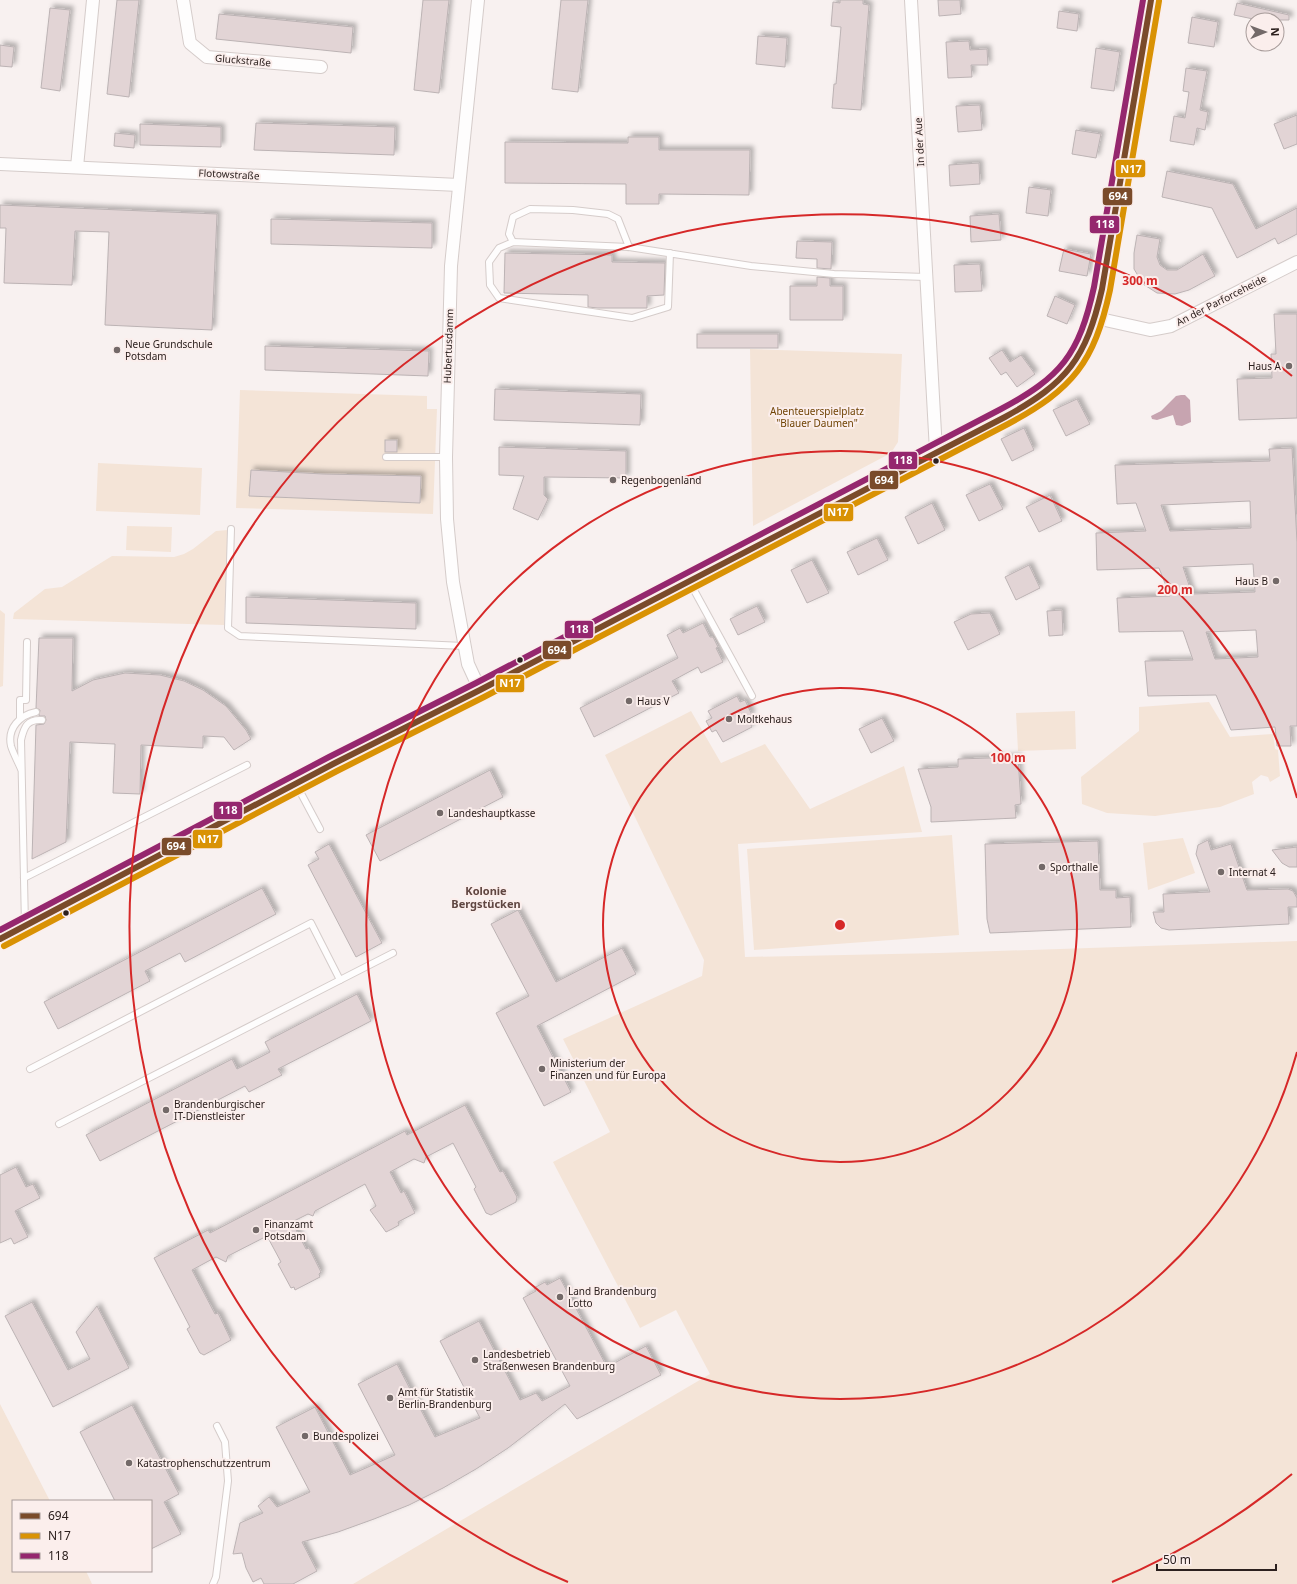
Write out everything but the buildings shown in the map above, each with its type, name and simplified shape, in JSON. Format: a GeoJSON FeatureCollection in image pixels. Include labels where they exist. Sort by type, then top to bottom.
{"type":"FeatureCollection","features":[{"type":"Feature","properties":{"kind":"street"},"geometry":{"type":"LineString","coordinates":[[77,167],[93,0]]}},
{"type":"Feature","properties":{"kind":"street","name":"Gluckstraße"},"geometry":{"type":"LineString","coordinates":[[183,0],[190,43],[207,57],[321,67]]}},
{"type":"Feature","properties":{"kind":"street","name":"Hubertusdamm"},"geometry":{"type":"LineString","coordinates":[[478,0],[451,266],[446,457],[447,519],[451,566],[468,664],[480,690]]}},
{"type":"Feature","properties":{"kind":"street","name":"In der Aue"},"geometry":{"type":"LineString","coordinates":[[911,0],[936,451]]}},
{"type":"Feature","properties":{"kind":"street"},"geometry":{"type":"LineString","coordinates":[[0,939],[1017,409],[1051,386],[1068,370],[1078,356],[1096,318],[1151,0]]}},
{"type":"Feature","properties":{"kind":"street","name":"Flotowstraße"},"geometry":{"type":"LineString","coordinates":[[0,164],[459,185]]}},
{"type":"Feature","properties":{"kind":"street","name":"An der Parforceheide"},"geometry":{"type":"LineString","coordinates":[[1096,318],[1150,330],[1171,326],[1297,262]]}},
{"type":"Feature","properties":{"kind":"lane"},"geometry":{"type":"LineString","coordinates":[[513,242],[509,234],[513,217],[530,209],[573,210],[608,214],[618,219],[629,247]]}},
{"type":"Feature","properties":{"kind":"lane"},"geometry":{"type":"LineString","coordinates":[[670,253],[668,307],[632,318],[499,298],[490,285],[488,262],[499,248],[513,242],[629,247],[670,253],[751,266],[834,274],[926,277]]}},
{"type":"Feature","properties":{"kind":"lane"},"geometry":{"type":"LineString","coordinates":[[386,457],[446,457]]}},
{"type":"Feature","properties":{"kind":"lane"},"geometry":{"type":"LineString","coordinates":[[232,529],[228,628],[240,636],[464,646]]}},
{"type":"Feature","properties":{"kind":"lane"},"geometry":{"type":"LineString","coordinates":[[689,581],[752,696]]}},
{"type":"Feature","properties":{"kind":"lane"},"geometry":{"type":"LineString","coordinates":[[20,718],[20,700],[26,700],[27,642]]}},
{"type":"Feature","properties":{"kind":"lane"},"geometry":{"type":"LineString","coordinates":[[22,772],[11,745],[11,735],[13,728],[20,718],[29,713],[36,712]]}},
{"type":"Feature","properties":{"kind":"lane"},"geometry":{"type":"LineString","coordinates":[[25,926],[21,740],[23,729],[28,723],[35,720],[42,720]]}},
{"type":"Feature","properties":{"kind":"lane"},"geometry":{"type":"LineString","coordinates":[[24,878],[247,765]]}},
{"type":"Feature","properties":{"kind":"lane"},"geometry":{"type":"LineString","coordinates":[[296,784],[320,829]]}},
{"type":"Feature","properties":{"kind":"lane"},"geometry":{"type":"LineString","coordinates":[[30,1069],[311,923],[340,980]]}},
{"type":"Feature","properties":{"kind":"lane"},"geometry":{"type":"LineString","coordinates":[[59,1124],[393,952]]}},
{"type":"Feature","properties":{"kind":"lane"},"geometry":{"type":"LineString","coordinates":[[213,1584],[216,1576],[228,1481],[225,1442],[216,1426]]}},
{"type":"Feature","properties":{"kind":"green space","name":"Abenteuerspielplatz \"Blauer Daumen\""},"geometry":{"type":"Polygon","coordinates":[[[750,349],[902,354],[898,442],[891,453],[753,526],[750,349]]]}},
{"type":"Feature","properties":{"kind":"green space"},"geometry":{"type":"Polygon","coordinates":[[[240,390],[427,396],[427,409],[437,409],[433,514],[236,508],[240,390]]]}},
{"type":"Feature","properties":{"kind":"green space"},"geometry":{"type":"Polygon","coordinates":[[[98,463],[202,468],[200,515],[96,511],[98,463]]]}},
{"type":"Feature","properties":{"kind":"green space"},"geometry":{"type":"Polygon","coordinates":[[[127,526],[172,527],[171,552],[126,550],[127,526]]]}},
{"type":"Feature","properties":{"kind":"green space"},"geometry":{"type":"Polygon","coordinates":[[[228,530],[224,625],[13,619],[14,613],[45,589],[62,587],[112,556],[174,557],[193,549],[216,531],[228,530]]]}},
{"type":"Feature","properties":{"kind":"green space"},"geometry":{"type":"Polygon","coordinates":[[[0,610],[5,614],[3,686],[0,687],[0,610]]]}},
{"type":"Feature","properties":{"kind":"green space"},"geometry":{"type":"Polygon","coordinates":[[[1209,702],[1230,737],[1273,734],[1275,749],[1278,750],[1280,776],[1270,782],[1268,777],[1261,775],[1252,782],[1254,794],[1220,807],[1155,816],[1107,813],[1082,804],[1081,777],[1139,731],[1139,707],[1209,702]]]}},
{"type":"Feature","properties":{"kind":"green space"},"geometry":{"type":"Polygon","coordinates":[[[691,711],[721,763],[765,744],[810,809],[904,766],[922,832],[738,844],[745,957],[939,953],[1297,941],[1297,1584],[353,1584],[710,1374],[676,1310],[640,1328],[553,1162],[610,1132],[563,1039],[702,976],[704,960],[605,755],[691,711]]]}},
{"type":"Feature","properties":{"kind":"green space"},"geometry":{"type":"Polygon","coordinates":[[[1075,711],[1076,749],[1018,751],[1016,713],[1075,711]]]}},
{"type":"Feature","properties":{"kind":"green space"},"geometry":{"type":"Polygon","coordinates":[[[952,835],[959,935],[754,950],[747,849],[952,835]]]}},
{"type":"Feature","properties":{"kind":"green space"},"geometry":{"type":"Polygon","coordinates":[[[1183,838],[1195,873],[1148,890],[1143,843],[1183,838]]]}},
{"type":"Feature","properties":{"kind":"green space"},"geometry":{"type":"Polygon","coordinates":[[[0,1404],[49,1500],[12,1500],[12,1572],[86,1572],[92,1584],[0,1584],[0,1404]]]}},
{"type":"Feature","properties":{"kind":"shaded area"},"geometry":{"type":"Polygon","coordinates":[[[1185,395],[1190,400],[1191,422],[1182,426],[1176,425],[1173,415],[1157,420],[1152,419],[1151,416],[1161,411],[1176,396],[1185,395]]]}},
{"type":"Feature","properties":{"kind":"transit line","name":"118"},"geometry":{"type":"LineString","coordinates":[[0,930],[329,757],[476,683],[1001,409],[1039,386],[1064,362],[1074,347],[1082,330],[1088,310],[1094,287],[1143,0]]}},
{"type":"Feature","properties":{"kind":"transit line","name":"694"},"geometry":{"type":"LineString","coordinates":[[0,939],[333,764],[480,690],[1005,417],[1026,405],[1059,380],[1081,351],[1089,334],[1102,289],[1151,0]]}},
{"type":"Feature","properties":{"kind":"transit line","name":"N17"},"geometry":{"type":"LineString","coordinates":[[4,946],[337,771],[484,697],[1008,424],[1049,399],[1065,385],[1088,355],[1104,315],[1110,290],[1159,1]]}},
{"type":"Feature","properties":{"kind":"place","name":"Neue Grundschule Potsdam"},"geometry":{"type":"Point","coordinates":[117,350]}},
{"type":"Feature","properties":{"kind":"place","name":"Haus A"},"geometry":{"type":"Point","coordinates":[1289,366]}},
{"type":"Feature","properties":{"kind":"place","name":"Regenbogenland"},"geometry":{"type":"Point","coordinates":[613,480]}},
{"type":"Feature","properties":{"kind":"place","name":"Haus B"},"geometry":{"type":"Point","coordinates":[1276,581]}},
{"type":"Feature","properties":{"kind":"place","name":"Haus V"},"geometry":{"type":"Point","coordinates":[629,701]}},
{"type":"Feature","properties":{"kind":"place","name":"Moltkehaus"},"geometry":{"type":"Point","coordinates":[729,719]}},
{"type":"Feature","properties":{"kind":"place","name":"Landeshauptkasse"},"geometry":{"type":"Point","coordinates":[440,813]}},
{"type":"Feature","properties":{"kind":"place","name":"Sporthalle"},"geometry":{"type":"Point","coordinates":[1042,867]}},
{"type":"Feature","properties":{"kind":"place","name":"Internat 4"},"geometry":{"type":"Point","coordinates":[1221,872]}},
{"type":"Feature","properties":{"kind":"place","name":"Ministerium der Finanzen und für Europa"},"geometry":{"type":"Point","coordinates":[542,1069]}},
{"type":"Feature","properties":{"kind":"place","name":"Brandenburgischer IT-Dienstleister"},"geometry":{"type":"Point","coordinates":[166,1110]}},
{"type":"Feature","properties":{"kind":"place","name":"Finanzamt Potsdam"},"geometry":{"type":"Point","coordinates":[256,1230]}},
{"type":"Feature","properties":{"kind":"place","name":"Land Brandenburg Lotto"},"geometry":{"type":"Point","coordinates":[560,1297]}},
{"type":"Feature","properties":{"kind":"place","name":"Landesbetrieb Straßenwesen Brandenburg"},"geometry":{"type":"Point","coordinates":[475,1360]}},
{"type":"Feature","properties":{"kind":"place","name":"Amt für Statistik Berlin-Brandenburg"},"geometry":{"type":"Point","coordinates":[390,1398]}},
{"type":"Feature","properties":{"kind":"place","name":"Bundespolizei"},"geometry":{"type":"Point","coordinates":[305,1436]}},
{"type":"Feature","properties":{"kind":"place","name":"Katastrophenschutzzentrum"},"geometry":{"type":"Point","coordinates":[129,1463]}},
{"type":"Feature","properties":{"kind":"district","name":"Kolonie Bergstücken"},"geometry":{"type":"Point","coordinates":[486,896]}}]}
